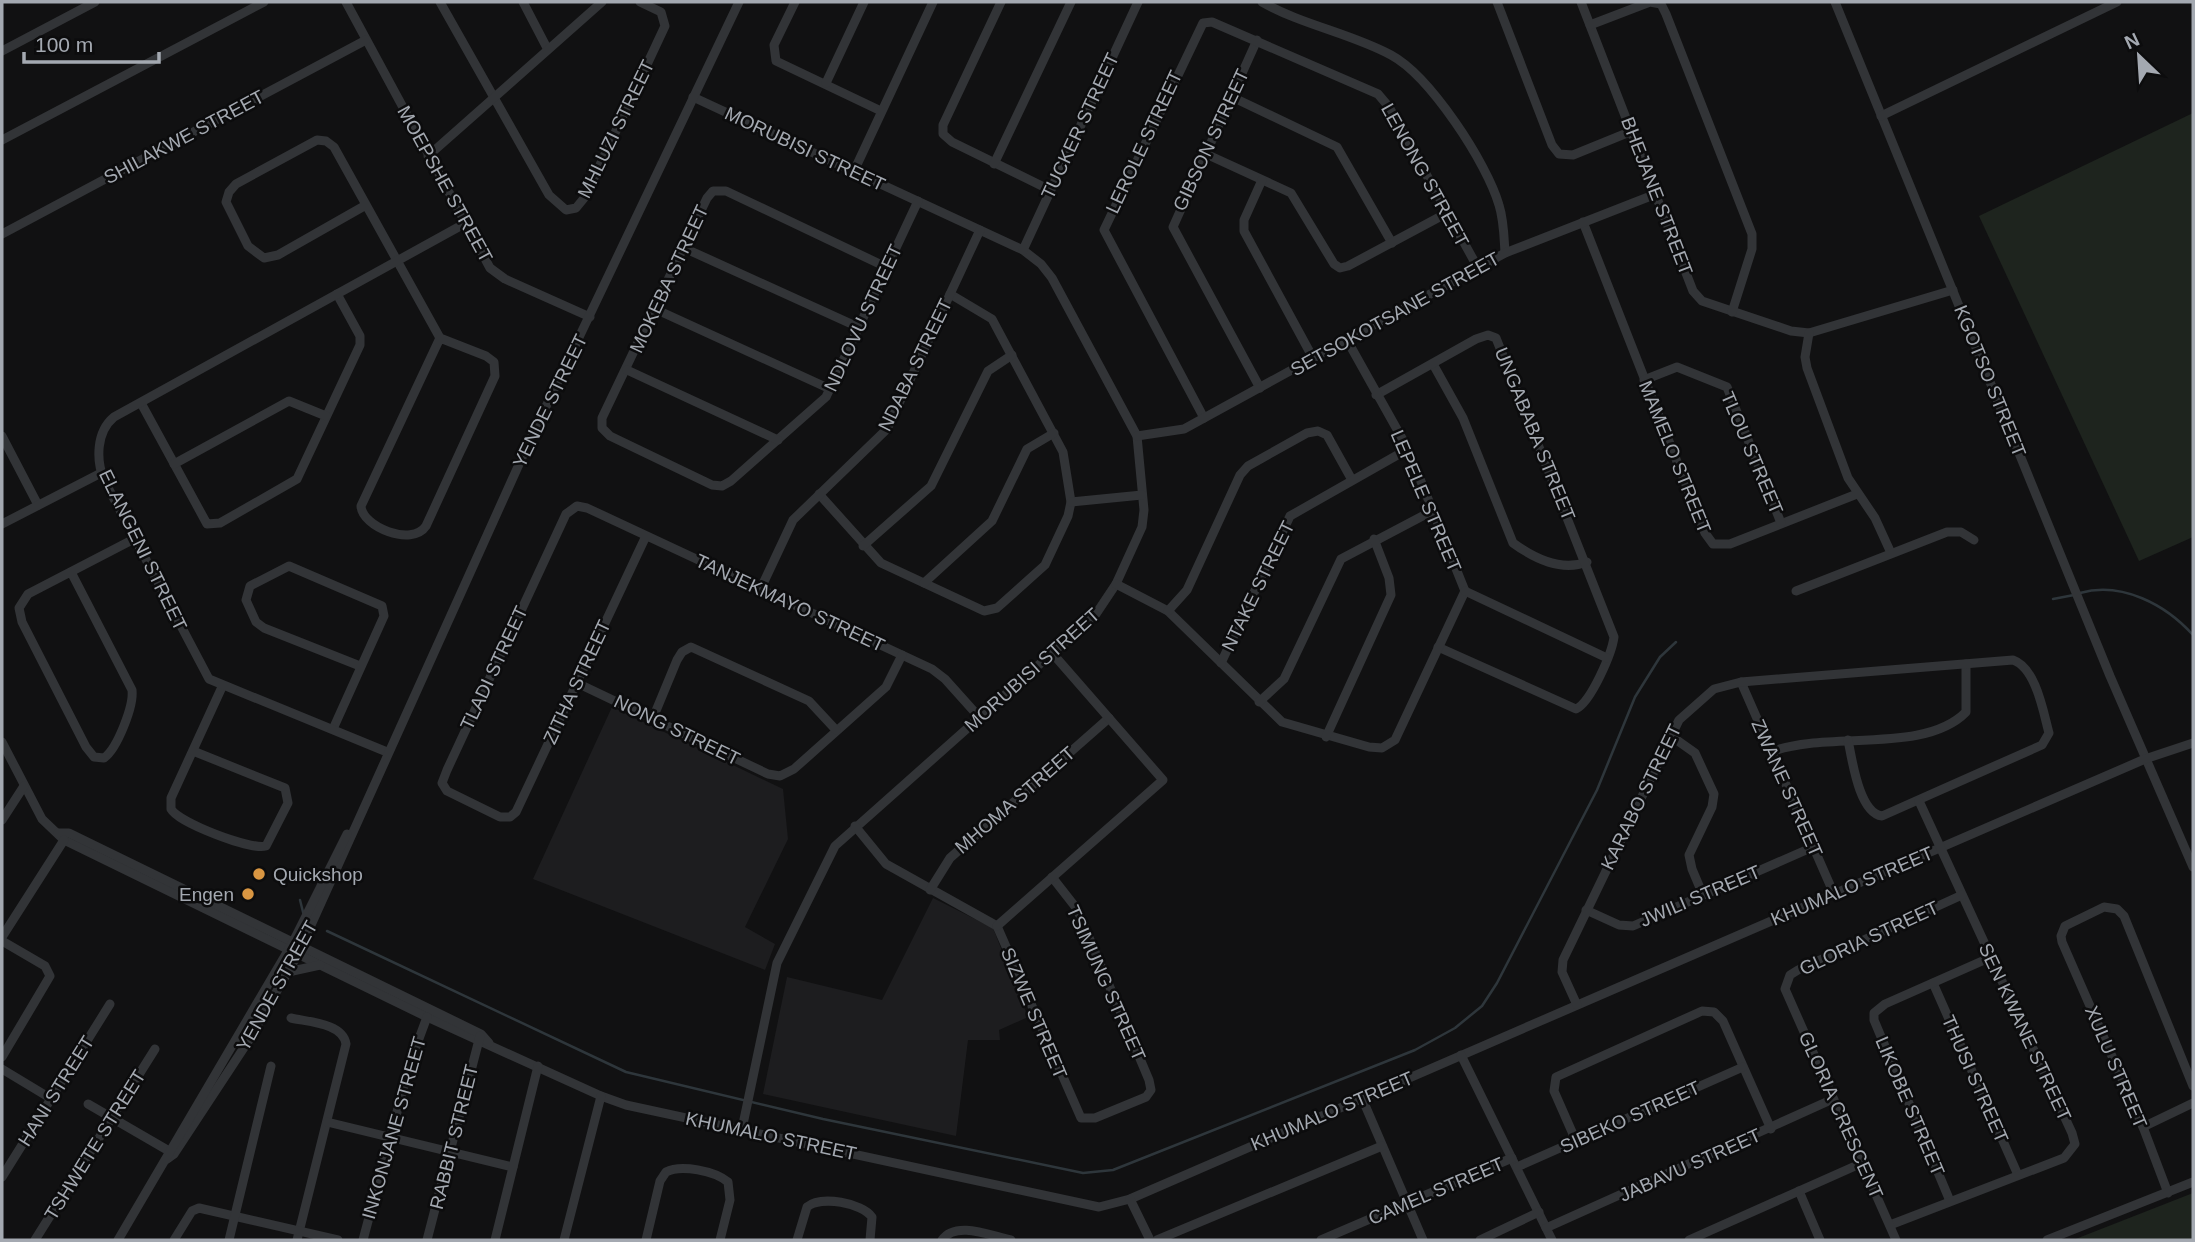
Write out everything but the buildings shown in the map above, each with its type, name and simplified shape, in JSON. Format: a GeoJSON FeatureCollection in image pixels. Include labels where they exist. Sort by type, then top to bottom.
{"type":"FeatureCollection","features":[{"type":"Feature","properties":{"kind":"street"},"geometry":{"type":"LineString","coordinates":[[2,51],[95,2]]}},
{"type":"Feature","properties":{"kind":"street"},"geometry":{"type":"LineString","coordinates":[[2,140],[264,2]]}},
{"type":"Feature","properties":{"kind":"street","name":"MOEPSHE STREET"},"geometry":{"type":"LineString","coordinates":[[346,2],[464,224],[494,272],[590,317]]}},
{"type":"Feature","properties":{"kind":"street"},"geometry":{"type":"LineString","coordinates":[[440,2],[473,66],[493,96]]}},
{"type":"Feature","properties":{"kind":"street"},"geometry":{"type":"LineString","coordinates":[[523,2],[547,48]]}},
{"type":"Feature","properties":{"kind":"street"},"geometry":{"type":"LineString","coordinates":[[428,156],[602,2]]}},
{"type":"Feature","properties":{"kind":"street","name":"MHLUZI STREET"},"geometry":{"type":"LineString","coordinates":[[493,96],[549,195],[561,208],[576,208],[585,198],[665,26],[661,12],[640,2]]}},
{"type":"Feature","properties":{"kind":"street","name":"YENDE STREET"},"geometry":{"type":"LineString","coordinates":[[118,1240],[295,948],[738,2]]}},
{"type":"Feature","properties":{"kind":"street"},"geometry":{"type":"LineString","coordinates":[[794,2],[775,45],[774,57],[784,67],[826,83],[881,111]]}},
{"type":"Feature","properties":{"kind":"street"},"geometry":{"type":"LineString","coordinates":[[826,83],[864,2]]}},
{"type":"Feature","properties":{"kind":"street"},"geometry":{"type":"LineString","coordinates":[[854,172],[933,2]]}},
{"type":"Feature","properties":{"kind":"street"},"geometry":{"type":"LineString","coordinates":[[1001,2],[943,131],[952,142],[1050,190]]}},
{"type":"Feature","properties":{"kind":"street"},"geometry":{"type":"LineString","coordinates":[[994,164],[1071,2]]}},
{"type":"Feature","properties":{"kind":"street","name":"TUCKER STREET"},"geometry":{"type":"LineString","coordinates":[[1023,250],[1138,2]]}},
{"type":"Feature","properties":{"kind":"street"},"geometry":{"type":"LineString","coordinates":[[1262,2],[1280,12],[1392,55],[1441,99],[1498,202],[1505,253]]}},
{"type":"Feature","properties":{"kind":"street"},"geometry":{"type":"LineString","coordinates":[[1497,2],[1552,145],[1559,154],[1573,155],[1632,131]]}},
{"type":"Feature","properties":{"kind":"street","name":"BHEJANE STREET"},"geometry":{"type":"LineString","coordinates":[[1581,2],[1693,291],[1702,301],[1791,331],[1809,333],[1953,290]]}},
{"type":"Feature","properties":{"kind":"street"},"geometry":{"type":"LineString","coordinates":[[1590,25],[1644,3],[1656,2],[1664,8],[1752,234],[1752,248],[1732,312]]}},
{"type":"Feature","properties":{"kind":"street","name":"KGOTSO STREET"},"geometry":{"type":"LineString","coordinates":[[1835,2],[2145,759],[2193,867]]}},
{"type":"Feature","properties":{"kind":"street"},"geometry":{"type":"LineString","coordinates":[[1881,116],[2117,2]]}},
{"type":"Feature","properties":{"kind":"street","name":"LENONG STREET"},"geometry":{"type":"LineString","coordinates":[[1212,22],[1372,90],[1383,98],[1478,268]]}},
{"type":"Feature","properties":{"kind":"street","name":"LEROLE STREET"},"geometry":{"type":"LineString","coordinates":[[1204,418],[1104,230],[1195,33],[1203,23],[1212,22]]}},
{"type":"Feature","properties":{"kind":"street","name":"SHILAKWE STREET"},"geometry":{"type":"LineString","coordinates":[[2,234],[366,40]]}},
{"type":"Feature","properties":{"kind":"street","name":"GIBSON STREET"},"geometry":{"type":"LineString","coordinates":[[1257,40],[1175,219],[1174,233],[1260,388]]}},
{"type":"Feature","properties":{"kind":"street","name":"MORUBISI STREET"},"geometry":{"type":"LineString","coordinates":[[693,97],[1023,250],[1041,264],[1052,278],[1137,436],[1142,495],[1142,527],[1116,584],[1096,614],[855,826],[831,852],[780,954],[742,1129]]}},
{"type":"Feature","properties":{"kind":"street"},"geometry":{"type":"LineString","coordinates":[[1232,97],[1337,146],[1392,243]]}},
{"type":"Feature","properties":{"kind":"street"},"geometry":{"type":"LineString","coordinates":[[366,205],[278,255],[264,258],[248,246],[226,202],[229,192],[236,184],[322,140],[334,148],[398,260],[440,338],[486,356],[494,362],[497,370],[426,526],[418,535],[408,537],[370,523],[362,515],[361,506],[440,338]]}},
{"type":"Feature","properties":{"kind":"street"},"geometry":{"type":"LineString","coordinates":[[1206,154],[1295,196],[1334,264],[1340,268],[1447,213]]}},
{"type":"Feature","properties":{"kind":"street"},"geometry":{"type":"LineString","coordinates":[[1262,180],[1244,220],[1244,231],[1314,358]]}},
{"type":"Feature","properties":{"kind":"street","name":"MOKEBA STREET"},"geometry":{"type":"LineString","coordinates":[[778,440],[627,370],[707,198],[713,191],[726,191],[886,267]]}},
{"type":"Feature","properties":{"kind":"street","name":"SETSOKOTSANE STREET"},"geometry":{"type":"LineString","coordinates":[[1137,436],[1171,432],[1204,418],[1505,253],[1656,194]]}},
{"type":"Feature","properties":{"kind":"street","name":"NDLOVU STREET"},"geometry":{"type":"LineString","coordinates":[[627,370],[602,418],[604,432],[712,485],[722,486],[732,481],[823,401],[918,201]]}},
{"type":"Feature","properties":{"kind":"street","name":"MAMELO STREET"},"geometry":{"type":"LineString","coordinates":[[1583,222],[1708,539],[1717,545],[1730,544],[1857,494]]}},
{"type":"Feature","properties":{"kind":"street","name":"ELANGENI STREET"},"geometry":{"type":"LineString","coordinates":[[387,752],[222,687],[206,675],[101,473],[99,451],[105,426],[114,417],[464,224]]}},
{"type":"Feature","properties":{"kind":"street","name":"NDABA STREET"},"geometry":{"type":"LineString","coordinates":[[761,588],[793,520],[887,429],[980,230]]}},
{"type":"Feature","properties":{"kind":"street"},"geometry":{"type":"LineString","coordinates":[[684,248],[858,327]]}},
{"type":"Feature","properties":{"kind":"street"},"geometry":{"type":"LineString","coordinates":[[141,403],[203,521],[215,525],[297,479],[361,341],[337,294]]}},
{"type":"Feature","properties":{"kind":"street"},"geometry":{"type":"LineString","coordinates":[[820,494],[881,563],[978,609],[988,611],[997,608],[1045,565],[1068,516],[1071,502],[1066,460],[1054,433],[988,314],[950,294]]}},
{"type":"Feature","properties":{"kind":"street"},"geometry":{"type":"LineString","coordinates":[[655,309],[830,389]]}},
{"type":"Feature","properties":{"kind":"street"},"geometry":{"type":"LineString","coordinates":[[1809,333],[1805,357],[1807,368],[1857,494],[1875,518],[1891,553]]}},
{"type":"Feature","properties":{"kind":"street","name":"UNGABABA STREET"},"geometry":{"type":"LineString","coordinates":[[1376,395],[1483,336],[1492,335],[1499,341],[1613,631],[1613,643],[1587,701],[1576,709],[1438,647]]}},
{"type":"Feature","properties":{"kind":"street","name":"LEPELE STREET"},"geometry":{"type":"LineString","coordinates":[[1116,584],[1168,611],[1282,722],[1326,737],[1369,747],[1382,748],[1391,743],[1397,736],[1465,591],[1408,449],[1347,340]]}},
{"type":"Feature","properties":{"kind":"street"},"geometry":{"type":"LineString","coordinates":[[863,545],[931,486],[988,372],[1012,355]]}},
{"type":"Feature","properties":{"kind":"street"},"geometry":{"type":"LineString","coordinates":[[1433,364],[1463,418],[1513,543],[1560,567],[1587,562]]}},
{"type":"Feature","properties":{"kind":"street","name":"TLOU STREET"},"geometry":{"type":"LineString","coordinates":[[1644,380],[1677,367],[1727,387],[1781,523]]}},
{"type":"Feature","properties":{"kind":"street"},"geometry":{"type":"LineString","coordinates":[[174,464],[289,401],[326,416]]}},
{"type":"Feature","properties":{"kind":"street"},"geometry":{"type":"LineString","coordinates":[[1168,611],[1187,590],[1240,475],[1248,466],[1307,433],[1318,431],[1327,435],[1352,480]]}},
{"type":"Feature","properties":{"kind":"street"},"geometry":{"type":"LineString","coordinates":[[924,583],[987,526],[1027,449],[1054,433]]}},
{"type":"Feature","properties":{"kind":"street"},"geometry":{"type":"LineString","coordinates":[[2,436],[38,505]]}},
{"type":"Feature","properties":{"kind":"street","name":"NTAKE STREET"},"geometry":{"type":"LineString","coordinates":[[1221,663],[1290,516],[1408,449]]}},
{"type":"Feature","properties":{"kind":"street"},"geometry":{"type":"LineString","coordinates":[[2,524],[101,473]]}},
{"type":"Feature","properties":{"kind":"street"},"geometry":{"type":"LineString","coordinates":[[1071,502],[1142,495]]}},
{"type":"Feature","properties":{"kind":"street","name":"TLADI STREET"},"geometry":{"type":"LineString","coordinates":[[500,817],[452,795],[443,788],[444,778],[566,514],[573,507],[587,508]]}},
{"type":"Feature","properties":{"kind":"street","name":"TANJEKMAYO STREET"},"geometry":{"type":"LineString","coordinates":[[587,508],[938,673],[980,718]]}},
{"type":"Feature","properties":{"kind":"street"},"geometry":{"type":"LineString","coordinates":[[1259,702],[1284,679],[1339,562],[1374,539],[1432,511]]}},
{"type":"Feature","properties":{"kind":"street"},"geometry":{"type":"LineString","coordinates":[[1796,591],[1947,532],[1961,532],[1974,540]]}},
{"type":"Feature","properties":{"kind":"street","name":"ZITHA STREET"},"geometry":{"type":"LineString","coordinates":[[500,817],[510,817],[516,812],[646,536]]}},
{"type":"Feature","properties":{"kind":"street"},"geometry":{"type":"LineString","coordinates":[[71,572],[132,690],[131,708],[112,749],[104,758],[94,757],[86,747],[19,614],[20,602],[28,594],[134,539]]}},
{"type":"Feature","properties":{"kind":"street"},"geometry":{"type":"LineString","coordinates":[[1326,737],[1391,595],[1391,585],[1374,539]]}},
{"type":"Feature","properties":{"kind":"street"},"geometry":{"type":"LineString","coordinates":[[333,729],[384,616],[380,603],[289,566],[250,586],[246,600],[260,626],[360,666]]}},
{"type":"Feature","properties":{"kind":"street"},"geometry":{"type":"LineString","coordinates":[[1465,591],[1607,657]]}},
{"type":"Feature","properties":{"kind":"street"},"geometry":{"type":"LineString","coordinates":[[653,718],[677,660],[682,652],[691,647],[809,701],[835,730],[886,687],[902,655]]}},
{"type":"Feature","properties":{"kind":"street"},"geometry":{"type":"LineString","coordinates":[[1053,654],[1109,718]]}},
{"type":"Feature","properties":{"kind":"street","name":"KARABO STREET"},"geometry":{"type":"LineString","coordinates":[[1577,1005],[1566,985],[1562,965],[1586,910],[1683,714],[1714,689],[1741,682],[2018,662],[2031,676],[2049,733],[2046,743],[1919,801]]}},
{"type":"Feature","properties":{"kind":"street"},"geometry":{"type":"LineString","coordinates":[[1771,752],[1793,745],[1922,734],[1959,718],[1968,708],[1966,664]]}},
{"type":"Feature","properties":{"kind":"street","name":"ZWANE STREET"},"geometry":{"type":"LineString","coordinates":[[1741,682],[1834,894]]}},
{"type":"Feature","properties":{"kind":"street","name":"NONG STREET"},"geometry":{"type":"LineString","coordinates":[[577,683],[776,776],[794,769],[835,730]]}},
{"type":"Feature","properties":{"kind":"street"},"geometry":{"type":"LineString","coordinates":[[192,751],[285,788],[288,803],[266,846],[253,846],[174,814],[171,798],[192,751],[222,687]]}},
{"type":"Feature","properties":{"kind":"street","name":"SIZWE STREET"},"geometry":{"type":"LineString","coordinates":[[1109,718],[1163,780],[997,926],[1081,1118],[1096,1118],[1150,1093]]}},
{"type":"Feature","properties":{"kind":"street","name":"MHOMA STREET"},"geometry":{"type":"LineString","coordinates":[[930,890],[950,858],[1109,718]]}},
{"type":"Feature","properties":{"kind":"street"},"geometry":{"type":"LineString","coordinates":[[1671,736],[1695,753],[1714,794],[1712,807],[1689,855],[1703,895]]}},
{"type":"Feature","properties":{"kind":"street"},"geometry":{"type":"LineString","coordinates":[[1848,740],[1856,777],[1872,812],[1882,816],[1919,801]]}},
{"type":"Feature","properties":{"kind":"street","name":"KHUMALO STREET"},"geometry":{"type":"LineString","coordinates":[[2,742],[42,819],[61,836],[225,919],[295,948],[322,965],[427,1017],[480,1038]]}},
{"type":"Feature","properties":{"kind":"street","name":"KHUMALO STREET"},"geometry":{"type":"LineString","coordinates":[[61,836],[69,834],[489,1043],[601,1096],[626,1105],[1087,1205],[1112,1205],[2145,759],[2193,743]]}},
{"type":"Feature","properties":{"kind":"street"},"geometry":{"type":"LineString","coordinates":[[2,820],[24,786]]}},
{"type":"Feature","properties":{"kind":"street","name":"SEN KWANE STREET"},"geometry":{"type":"LineString","coordinates":[[1890,1225],[2064,1158],[2075,1144],[2073,1133],[1989,958],[1919,801]]}},
{"type":"Feature","properties":{"kind":"street"},"geometry":{"type":"LineString","coordinates":[[855,826],[882,860],[930,890],[997,926]]}},
{"type":"Feature","properties":{"kind":"street"},"geometry":{"type":"LineString","coordinates":[[3,1054],[50,976],[45,966],[2,939],[61,836]]}},
{"type":"Feature","properties":{"kind":"street","name":"JWILI STREET"},"geometry":{"type":"LineString","coordinates":[[1586,910],[1626,927],[1813,847]]}},
{"type":"Feature","properties":{"kind":"street","name":"TSIMUNG STREET"},"geometry":{"type":"LineString","coordinates":[[1052,877],[1080,916],[1149,1080],[1150,1093]]}},
{"type":"Feature","properties":{"kind":"street","name":"GLORIA STREET"},"geometry":{"type":"LineString","coordinates":[[1785,989],[1790,975],[1798,970],[1962,895]]}},
{"type":"Feature","properties":{"kind":"street"},"geometry":{"type":"LineString","coordinates":[[218,906],[225,919]]}},
{"type":"Feature","properties":{"kind":"street","name":"XULU STREET"},"geometry":{"type":"LineString","coordinates":[[2168,1193],[2143,1127],[2062,942],[2065,926],[2104,907],[2118,909],[2124,916],[2193,1086]]}},
{"type":"Feature","properties":{"kind":"street","name":"YENDE STREET"},"geometry":{"type":"LineString","coordinates":[[168,1155],[174,1154],[249,1040],[288,972],[295,948]]}},
{"type":"Feature","properties":{"kind":"street","name":"LIKOBE STREET"},"geometry":{"type":"LineString","coordinates":[[1950,1201],[1874,1020],[1877,1008],[1989,958]]}},
{"type":"Feature","properties":{"kind":"street"},"geometry":{"type":"LineString","coordinates":[[288,972],[322,965]]}},
{"type":"Feature","properties":{"kind":"street","name":"THUSI STREET"},"geometry":{"type":"LineString","coordinates":[[1933,983],[2018,1175]]}},
{"type":"Feature","properties":{"kind":"street","name":"GLORIA CRESCENT"},"geometry":{"type":"LineString","coordinates":[[1785,989],[1896,1240]]}},
{"type":"Feature","properties":{"kind":"street","name":"HANI STREET"},"geometry":{"type":"LineString","coordinates":[[2,1177],[110,1004]]}},
{"type":"Feature","properties":{"kind":"street"},"geometry":{"type":"LineString","coordinates":[[1576,1141],[1552,1085],[1561,1073],[1702,1011],[1714,1012],[1723,1021],[1771,1129]]}},
{"type":"Feature","properties":{"kind":"street","name":"INKONJANE STREET"},"geometry":{"type":"LineString","coordinates":[[363,1240],[412,1054],[427,1017]]}},
{"type":"Feature","properties":{"kind":"street"},"geometry":{"type":"LineString","coordinates":[[291,1018],[338,1030],[346,1039],[298,1236]]}},
{"type":"Feature","properties":{"kind":"street","name":"RABBIT STREET"},"geometry":{"type":"LineString","coordinates":[[428,1240],[480,1038]]}},
{"type":"Feature","properties":{"kind":"street","name":"TSHWETE STREET"},"geometry":{"type":"LineString","coordinates":[[35,1240],[155,1049]]}},
{"type":"Feature","properties":{"kind":"street"},"geometry":{"type":"LineString","coordinates":[[1461,1055],[1552,1240]]}},
{"type":"Feature","properties":{"kind":"street"},"geometry":{"type":"LineString","coordinates":[[229,1240],[271,1066]]}},
{"type":"Feature","properties":{"kind":"street"},"geometry":{"type":"LineString","coordinates":[[495,1240],[538,1066]]}},
{"type":"Feature","properties":{"kind":"street","name":"SIBEKO STREET"},"geometry":{"type":"LineString","coordinates":[[1515,1162],[1576,1141],[1743,1067]]}},
{"type":"Feature","properties":{"kind":"street"},"geometry":{"type":"LineString","coordinates":[[2,1069],[50,1098]]}},
{"type":"Feature","properties":{"kind":"street"},"geometry":{"type":"LineString","coordinates":[[564,1240],[601,1096]]}},
{"type":"Feature","properties":{"kind":"street"},"geometry":{"type":"LineString","coordinates":[[1362,1098],[1423,1240]]}},
{"type":"Feature","properties":{"kind":"street","name":"JABAVU STREET"},"geometry":{"type":"LineString","coordinates":[[1546,1228],[1833,1099]]}},
{"type":"Feature","properties":{"kind":"street"},"geometry":{"type":"LineString","coordinates":[[2143,1127],[2193,1103]]}},
{"type":"Feature","properties":{"kind":"street"},"geometry":{"type":"LineString","coordinates":[[88,1104],[168,1155]]}},
{"type":"Feature","properties":{"kind":"street"},"geometry":{"type":"LineString","coordinates":[[327,1122],[513,1167]]}},
{"type":"Feature","properties":{"kind":"street"},"geometry":{"type":"LineString","coordinates":[[1157,1240],[1382,1146]]}},
{"type":"Feature","properties":{"kind":"street","name":"CAMEL STREET"},"geometry":{"type":"LineString","coordinates":[[1321,1240],[1515,1162]]}},
{"type":"Feature","properties":{"kind":"street"},"geometry":{"type":"LineString","coordinates":[[1689,1240],[1862,1163]]}},
{"type":"Feature","properties":{"kind":"street"},"geometry":{"type":"LineString","coordinates":[[646,1240],[660,1181],[666,1172],[675,1168],[718,1176],[727,1182],[731,1193],[719,1240]]}},
{"type":"Feature","properties":{"kind":"street"},"geometry":{"type":"LineString","coordinates":[[2047,1240],[2193,1182]]}},
{"type":"Feature","properties":{"kind":"street"},"geometry":{"type":"LineString","coordinates":[[1799,1191],[1820,1240]]}},
{"type":"Feature","properties":{"kind":"street"},"geometry":{"type":"LineString","coordinates":[[1130,1199],[1150,1240]]}},
{"type":"Feature","properties":{"kind":"street"},"geometry":{"type":"LineString","coordinates":[[797,1240],[807,1207],[820,1200],[865,1209],[873,1217],[870,1240]]}},
{"type":"Feature","properties":{"kind":"street"},"geometry":{"type":"LineString","coordinates":[[174,1240],[195,1209],[236,1215],[298,1236],[338,1240]]}},
{"type":"Feature","properties":{"kind":"street"},"geometry":{"type":"LineString","coordinates":[[1480,1240],[1538,1212]]}},
{"type":"Feature","properties":{"kind":"street"},"geometry":{"type":"LineString","coordinates":[[942,1240],[951,1232],[963,1230],[1011,1240]]}},
{"type":"Feature","properties":{"kind":"shaded area"},"geometry":{"type":"Polygon","coordinates":[[[2193,113],[2193,537],[2139,561],[1979,216],[2193,113]]]}},
{"type":"Feature","properties":{"kind":"shaded area"},"geometry":{"type":"Polygon","coordinates":[[[612,707],[783,789],[788,839],[745,927],[775,944],[765,970],[533,879],[612,707]]]}},
{"type":"Feature","properties":{"kind":"shaded area"},"geometry":{"type":"Polygon","coordinates":[[[933,898],[993,928],[1028,1017],[999,1030],[1000,1040],[968,1040],[956,1136],[763,1094],[787,977],[882,1000],[933,898]]]}},
{"type":"Feature","properties":{"kind":"shaded area"},"geometry":{"type":"Polygon","coordinates":[[[2193,1193],[2193,1240],[2073,1240],[2193,1193]]]}},
{"type":"Feature","properties":{"kind":"waterway"},"geometry":{"type":"LineString","coordinates":[[2080,593],[2112,590],[2142,598],[2170,614],[2193,635]]}},
{"type":"Feature","properties":{"kind":"waterway"},"geometry":{"type":"LineString","coordinates":[[2053,599],[2074,595]]}},
{"type":"Feature","properties":{"kind":"waterway"},"geometry":{"type":"LineString","coordinates":[[327,931],[626,1072],[823,1119],[1083,1173],[1113,1170],[1415,1050],[1455,1028],[1482,1006],[1497,983],[1597,790],[1635,697],[1660,657],[1676,642]]}},
{"type":"Feature","properties":{"kind":"waterway"},"geometry":{"type":"LineString","coordinates":[[300,900],[304,916]]}},
{"type":"Feature","properties":{"kind":"place","name":"Quickshop"},"geometry":{"type":"Point","coordinates":[259,874]}},
{"type":"Feature","properties":{"kind":"place","name":"Engen"},"geometry":{"type":"Point","coordinates":[248,894]}}]}
